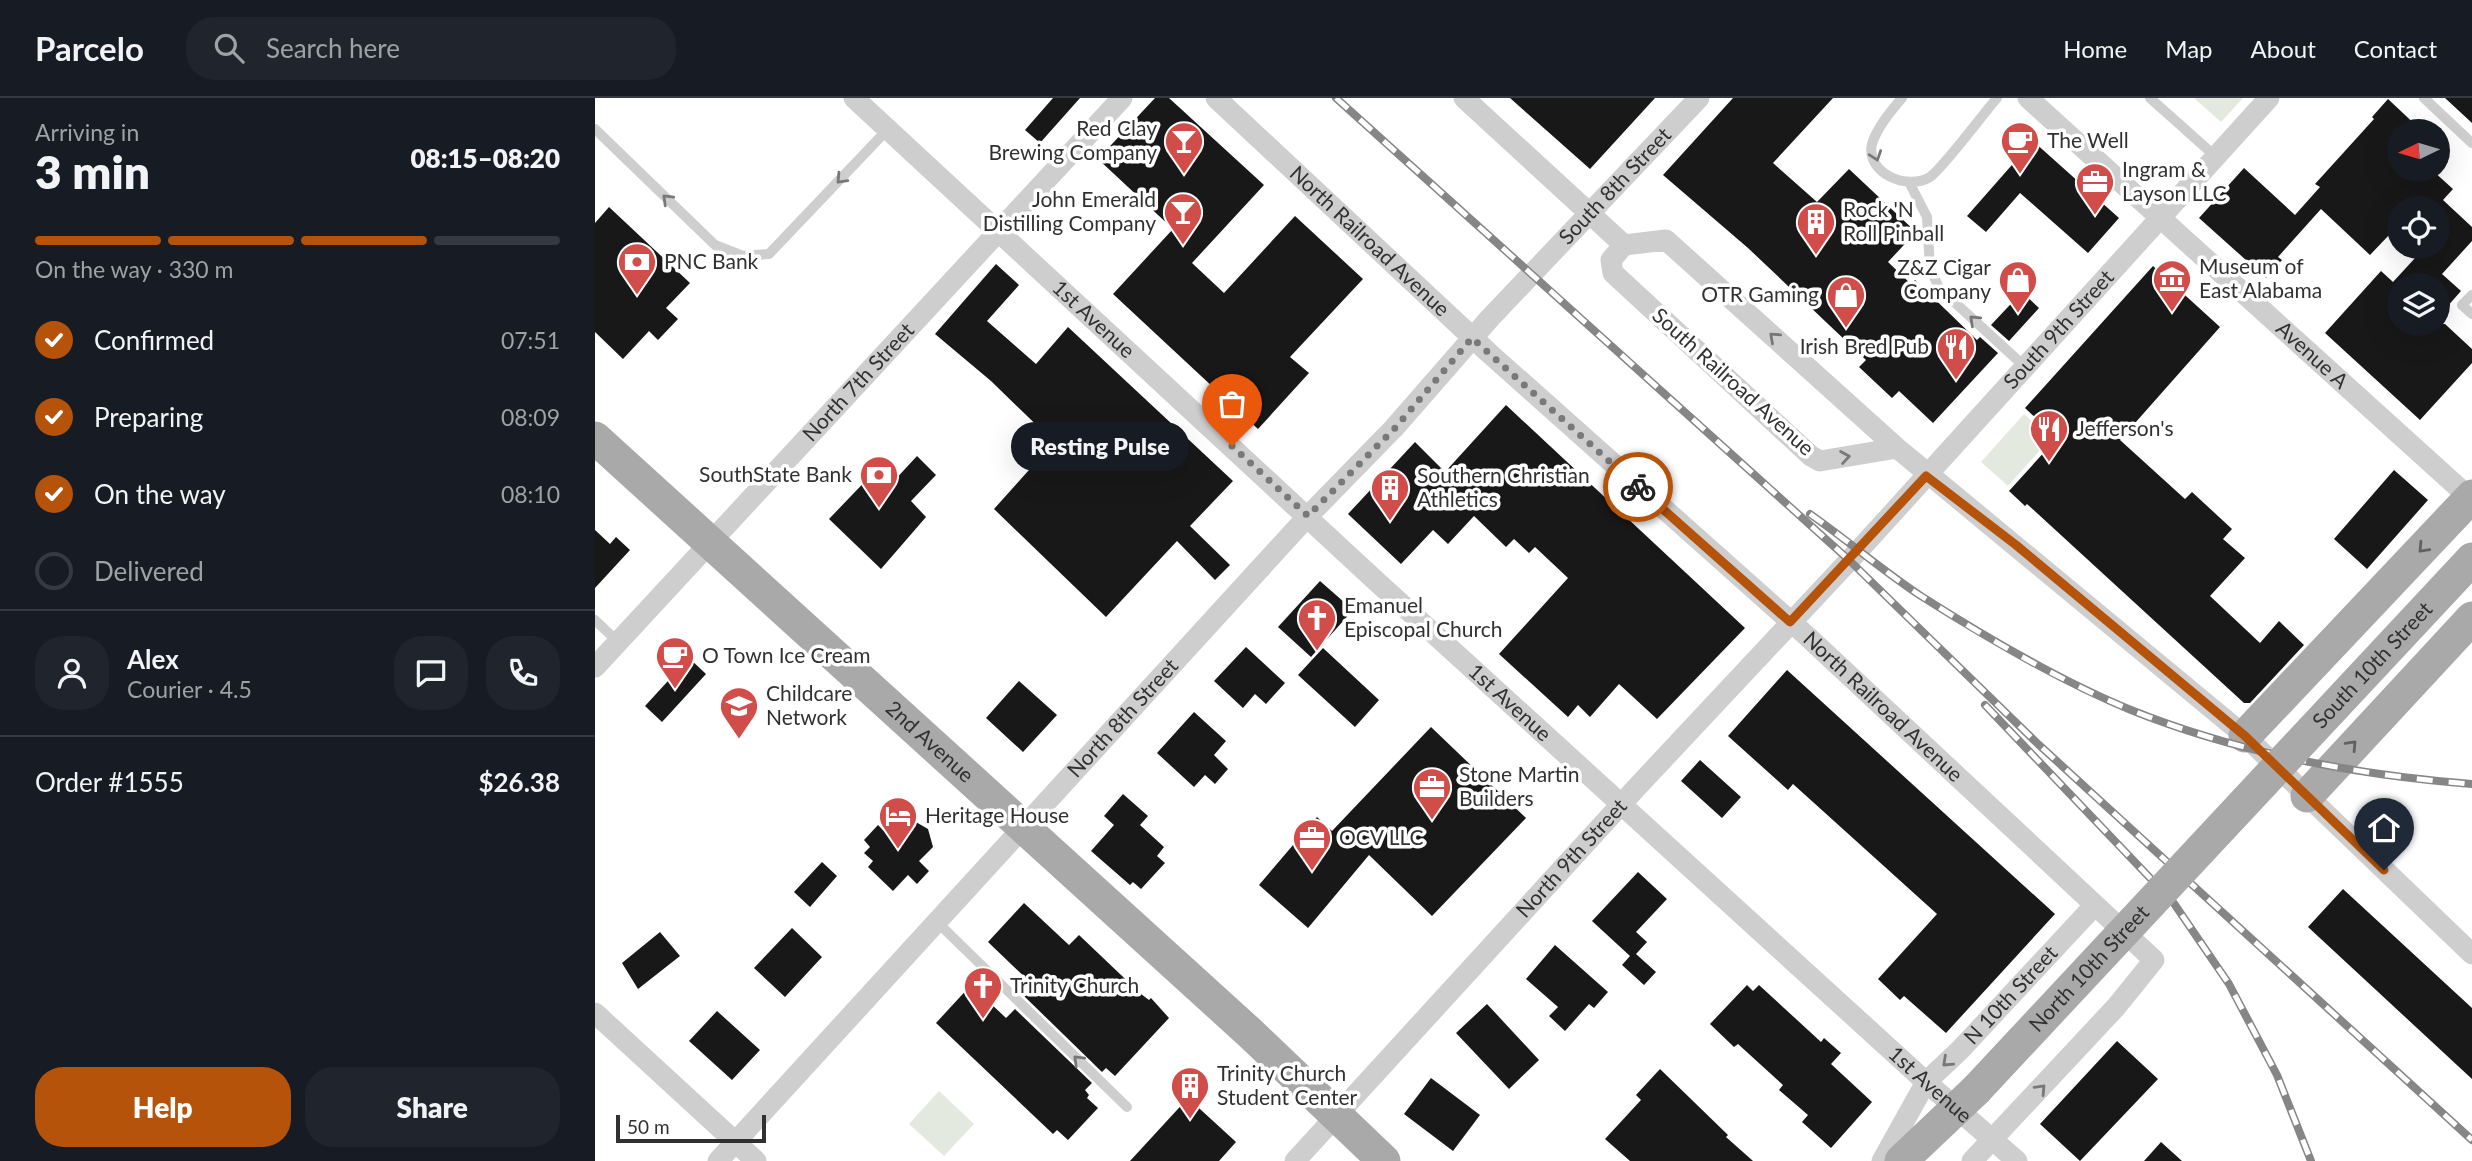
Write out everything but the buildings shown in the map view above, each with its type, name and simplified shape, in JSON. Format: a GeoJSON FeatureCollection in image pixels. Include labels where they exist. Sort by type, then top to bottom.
{"type":"FeatureCollection","features":[{"type":"Feature","properties":{"kind":"main road","name":"2nd Avenue"},"geometry":{"type":"LineString","coordinates":[[595,438],[711,541],[1384,1161]]}},
{"type":"Feature","properties":{"kind":"main road"},"geometry":{"type":"LineString","coordinates":[[2245,736],[2471,498]]}},
{"type":"Feature","properties":{"kind":"main road","name":"South 10th Street"},"geometry":{"type":"LineString","coordinates":[[2274,770],[2472,559]]}},
{"type":"Feature","properties":{"kind":"main road"},"geometry":{"type":"LineString","coordinates":[[2307,796],[2472,618]]}},
{"type":"Feature","properties":{"kind":"main road","name":"North 10th Street"},"geometry":{"type":"LineString","coordinates":[[1902,1161],[1967,1100],[2274,770]]}},
{"type":"Feature","properties":{"kind":"street","name":"1st Avenue"},"geometry":{"type":"LineString","coordinates":[[854,98],[1926,1082],[1967,1100],[1994,1139],[2017,1161]]}},
{"type":"Feature","properties":{"kind":"street","name":"North 7th Street"},"geometry":{"type":"LineString","coordinates":[[595,667],[1122,98]]}},
{"type":"Feature","properties":{"kind":"street","name":"North Railroad Avenue"},"geometry":{"type":"LineString","coordinates":[[1216,98],[1472,338],[1790,622],[2154,960],[2116,1007],[1972,1161]]}},
{"type":"Feature","properties":{"kind":"street"},"geometry":{"type":"LineString","coordinates":[[1464,98],[1624,245],[1666,240],[1926,476],[2027,553],[2245,736],[2472,954]]}},
{"type":"Feature","properties":{"kind":"street","name":"South 8th Street"},"geometry":{"type":"LineString","coordinates":[[1531,275],[1699,98]]}},
{"type":"Feature","properties":{"kind":"street","name":"Avenue A"},"geometry":{"type":"LineString","coordinates":[[2028,98],[2471,498]]}},
{"type":"Feature","properties":{"kind":"street","name":"South 9th Street"},"geometry":{"type":"LineString","coordinates":[[1849,560],[2269,98]]}},
{"type":"Feature","properties":{"kind":"street","name":"South Railroad Avenue"},"geometry":{"type":"LineString","coordinates":[[1624,245],[1611,260],[1613,273],[1811,456],[1820,461],[1897,448]]}},
{"type":"Feature","properties":{"kind":"street","name":"North 8th Street"},"geometry":{"type":"LineString","coordinates":[[718,1161],[1308,516],[1395,428],[1472,338],[1531,275]]}},
{"type":"Feature","properties":{"kind":"street","name":"North 9th Street"},"geometry":{"type":"LineString","coordinates":[[1295,1161],[1622,803],[1849,560]]}},
{"type":"Feature","properties":{"kind":"street","name":"N 10th Street"},"geometry":{"type":"LineString","coordinates":[[1882,1161],[1926,1082],[1960,1050],[2094,906]]}},
{"type":"Feature","properties":{"kind":"street"},"geometry":{"type":"LineString","coordinates":[[595,1013],[756,1161]]}},
{"type":"Feature","properties":{"kind":"lane"},"geometry":{"type":"LineString","coordinates":[[1902,98],[1884,120],[1872,145],[1875,162],[1887,176],[1909,182],[1930,177],[1997,98]]}},
{"type":"Feature","properties":{"kind":"lane"},"geometry":{"type":"LineString","coordinates":[[2150,98],[2215,156]]}},
{"type":"Feature","properties":{"kind":"lane"},"geometry":{"type":"LineString","coordinates":[[2424,98],[2472,142]]}},
{"type":"Feature","properties":{"kind":"lane"},"geometry":{"type":"LineString","coordinates":[[595,130],[715,246],[743,256],[769,254],[888,129]]}},
{"type":"Feature","properties":{"kind":"lane"},"geometry":{"type":"LineString","coordinates":[[1909,182],[1927,218],[1930,268],[1939,288],[2024,366]]}},
{"type":"Feature","properties":{"kind":"lane"},"geometry":{"type":"LineString","coordinates":[[2472,295],[2462,305],[2472,314]]}},
{"type":"Feature","properties":{"kind":"lane"},"geometry":{"type":"LineString","coordinates":[[595,620],[618,642]]}},
{"type":"Feature","properties":{"kind":"lane"},"geometry":{"type":"LineString","coordinates":[[937,922],[1127,1107]]}},
{"type":"Feature","properties":{"kind":"shaded area"},"geometry":{"type":"Polygon","coordinates":[[[2194,98],[2243,98],[2221,122],[2194,98]]]}},
{"type":"Feature","properties":{"kind":"shaded area"},"geometry":{"type":"Polygon","coordinates":[[[2024,414],[2051,438],[2008,486],[1981,462],[2024,414]]]}},
{"type":"Feature","properties":{"kind":"shaded area"},"geometry":{"type":"Polygon","coordinates":[[[939,1091],[974,1124],[944,1156],[909,1124],[939,1091]]]}},
{"type":"Feature","properties":{"kind":"railway"},"geometry":{"type":"LineString","coordinates":[[1336,98],[1849,560],[2038,744],[2472,1140]]}},
{"type":"Feature","properties":{"kind":"railway"},"geometry":{"type":"LineString","coordinates":[[1810,514],[1921,596],[1971,627],[2023,658],[2131,710],[2213,738],[2299,760],[2385,775],[2472,784]]}},
{"type":"Feature","properties":{"kind":"railway"},"geometry":{"type":"LineString","coordinates":[[1985,705],[2173,902],[2229,984],[2277,1075],[2311,1161]]}},
{"type":"Feature","properties":{"kind":"way so far"},"geometry":{"type":"LineString","coordinates":[[1232,446],[1308,516],[1395,428],[1472,338],[1638,487]]}},
{"type":"Feature","properties":{"kind":"place","name":"Red Clay Brewing Company"},"geometry":{"type":"Point","coordinates":[1184,175]}},
{"type":"Feature","properties":{"kind":"place","name":"The Well"},"geometry":{"type":"Point","coordinates":[2020,175]}},
{"type":"Feature","properties":{"kind":"place","name":"Ingram & Layson LLC"},"geometry":{"type":"Point","coordinates":[2095,216]}},
{"type":"Feature","properties":{"kind":"place","name":"John Emerald Distilling Company"},"geometry":{"type":"Point","coordinates":[1183,246]}},
{"type":"Feature","properties":{"kind":"place","name":"Rock 'N Roll Pinball"},"geometry":{"type":"Point","coordinates":[1816,256]}},
{"type":"Feature","properties":{"kind":"place","name":"PNC Bank"},"geometry":{"type":"Point","coordinates":[637,296]}},
{"type":"Feature","properties":{"kind":"place","name":"Museum of East Alabama"},"geometry":{"type":"Point","coordinates":[2172,313]}},
{"type":"Feature","properties":{"kind":"place","name":"Z&Z Cigar Company"},"geometry":{"type":"Point","coordinates":[2018,314]}},
{"type":"Feature","properties":{"kind":"place","name":"OTR Gaming"},"geometry":{"type":"Point","coordinates":[1846,329]}},
{"type":"Feature","properties":{"kind":"place","name":"Irish Bred Pub"},"geometry":{"type":"Point","coordinates":[1956,381]}},
{"type":"Feature","properties":{"kind":"place","name":"Resting Pulse"},"geometry":{"type":"Point","coordinates":[1232,446]}},
{"type":"Feature","properties":{"kind":"place","name":"Jefferson's"},"geometry":{"type":"Point","coordinates":[2049,463]}},
{"type":"Feature","properties":{"kind":"place","name":"SouthState Bank"},"geometry":{"type":"Point","coordinates":[879,509]}},
{"type":"Feature","properties":{"kind":"place","name":"Southern Christian Athletics"},"geometry":{"type":"Point","coordinates":[1390,522]}},
{"type":"Feature","properties":{"kind":"place","name":"Emanuel Episcopal Church"},"geometry":{"type":"Point","coordinates":[1317,652]}},
{"type":"Feature","properties":{"kind":"place","name":"O Town Ice Cream"},"geometry":{"type":"Point","coordinates":[675,690]}},
{"type":"Feature","properties":{"kind":"place","name":"Childcare Network"},"geometry":{"type":"Point","coordinates":[739,740]}},
{"type":"Feature","properties":{"kind":"place","name":"Stone Martin Builders"},"geometry":{"type":"Point","coordinates":[1432,821]}},
{"type":"Feature","properties":{"kind":"place","name":"Heritage House"},"geometry":{"type":"Point","coordinates":[898,850]}},
{"type":"Feature","properties":{"kind":"place","name":"OCV LLC"},"geometry":{"type":"Point","coordinates":[1312,872]}},
{"type":"Feature","properties":{"kind":"place","name":"Trinity Church"},"geometry":{"type":"Point","coordinates":[983,1020]}},
{"type":"Feature","properties":{"kind":"place","name":"Trinity Church Student Center"},"geometry":{"type":"Point","coordinates":[1190,1120]}},
{"type":"Feature","properties":{"kind":"route"},"geometry":{"type":"LineString","coordinates":[[1638,487],[1790,622],[1926,476],[2016,545],[2245,736],[2384,870]]}}]}
